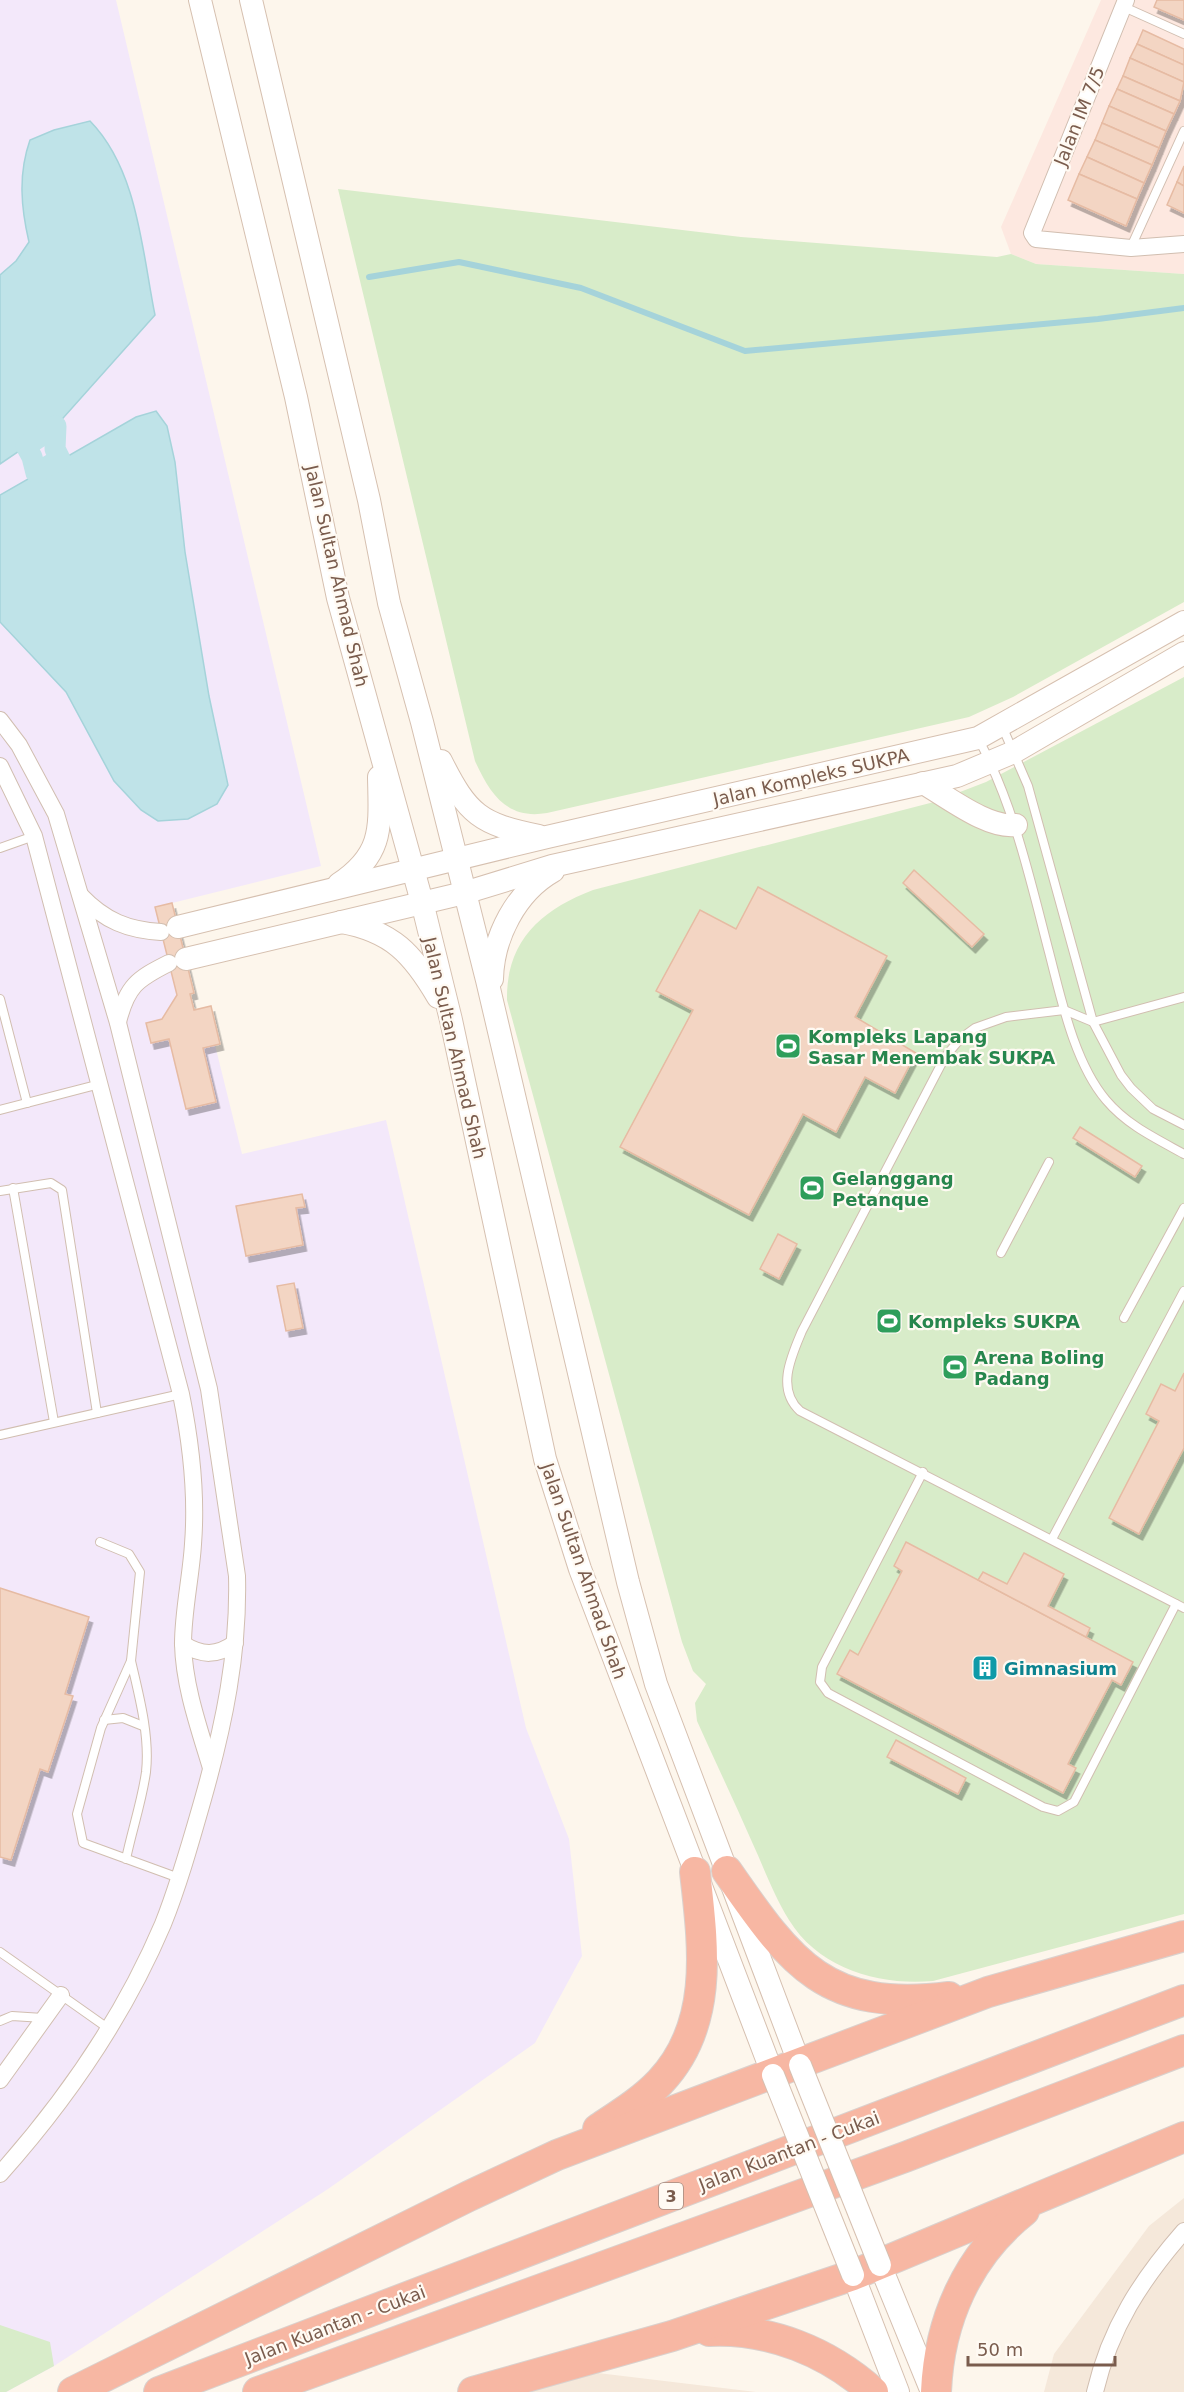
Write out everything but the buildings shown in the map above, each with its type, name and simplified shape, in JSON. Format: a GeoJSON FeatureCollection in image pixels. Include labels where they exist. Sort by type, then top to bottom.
{"type":"FeatureCollection","features":[{"type":"Feature","properties":{"kind":"highway"},"geometry":{"type":"LineString","coordinates":[[727,1871],[766,1926],[790,1954],[819,1978],[849,1993],[886,2000],[932,1999],[988,1992]]}},
{"type":"Feature","properties":{"kind":"highway"},"geometry":{"type":"LineString","coordinates":[[557,2155],[624,2112],[660,2082],[678,2058],[694,2026],[703,1981],[703,1940],[695,1872]]}},
{"type":"Feature","properties":{"kind":"highway"},"geometry":{"type":"LineString","coordinates":[[73,2392],[469,2196],[557,2155],[787,2070],[988,1992],[1184,1936]]}},
{"type":"Feature","properties":{"kind":"highway","name":"Jalan Kuantan - Cukai"},"geometry":{"type":"LineString","coordinates":[[159,2392],[1184,2001]]}},
{"type":"Feature","properties":{"kind":"highway","name":"Jalan Kuantan - Cukai"},"geometry":{"type":"LineString","coordinates":[[258,2392],[905,2157],[1184,2050]]}},
{"type":"Feature","properties":{"kind":"highway"},"geometry":{"type":"LineString","coordinates":[[472,2392],[672,2336],[880,2265],[1184,2137]]}},
{"type":"Feature","properties":{"kind":"highway"},"geometry":{"type":"LineString","coordinates":[[934,2392],[944,2330],[956,2296],[974,2265],[1013,2221],[1051,2193]]}},
{"type":"Feature","properties":{"kind":"highway"},"geometry":{"type":"LineString","coordinates":[[672,2336],[712,2331],[752,2332],[790,2342],[827,2358],[873,2392]]}},
{"type":"Feature","properties":{"kind":"main road","name":"Jalan Sultan Ahmad Shah"},"geometry":{"type":"LineString","coordinates":[[200,0],[296,397],[338,598],[413,869],[451,1020],[545,1459],[580,1569],[695,1872],[787,2070]]}},
{"type":"Feature","properties":{"kind":"main road","name":"Jalan Sultan Ahmad Shah"},"geometry":{"type":"LineString","coordinates":[[251,0],[361,465],[389,603],[422,722],[496,1017],[628,1582],[656,1684],[727,1871],[787,2070]]}},
{"type":"Feature","properties":{"kind":"main road","name":"Jalan Kompleks SUKPA"},"geometry":{"type":"LineString","coordinates":[[170,929],[547,837],[978,738],[1184,621]]}},
{"type":"Feature","properties":{"kind":"main road","name":"Jalan Kompleks SUKPA"},"geometry":{"type":"LineString","coordinates":[[178,961],[464,893],[585,858],[957,776],[992,764],[1184,653]]}},
{"type":"Feature","properties":{"kind":"main road"},"geometry":{"type":"LineString","coordinates":[[422,722],[456,790],[471,809],[493,825],[547,837]]}},
{"type":"Feature","properties":{"kind":"main road"},"geometry":{"type":"LineString","coordinates":[[333,888],[357,872],[372,852],[379,836],[377,741]]}},
{"type":"Feature","properties":{"kind":"main road"},"geometry":{"type":"LineString","coordinates":[[923,783],[992,823],[1007,827],[1016,825]]}},
{"type":"Feature","properties":{"kind":"main road"},"geometry":{"type":"LineString","coordinates":[[496,1017],[493,967],[495,950],[507,920],[543,877],[585,858]]}},
{"type":"Feature","properties":{"kind":"main road"},"geometry":{"type":"LineString","coordinates":[[338,922],[386,936],[402,948],[424,973],[451,1020]]}},
{"type":"Feature","properties":{"kind":"main road"},"geometry":{"type":"LineString","coordinates":[[787,2070],[880,2265],[934,2392]]}},
{"type":"Feature","properties":{"kind":"main road"},"geometry":{"type":"LineString","coordinates":[[787,2070],[852,2275],[898,2392]]}},
{"type":"Feature","properties":{"kind":"street","name":"Jalan IM 7/5"},"geometry":{"type":"LineString","coordinates":[[1125,4],[1032,233],[1036,239],[1131,248]]}},
{"type":"Feature","properties":{"kind":"street"},"geometry":{"type":"LineString","coordinates":[[1131,248],[1184,244]]}},
{"type":"Feature","properties":{"kind":"street"},"geometry":{"type":"LineString","coordinates":[[0,720],[19,745],[56,814],[118,1023],[209,1389],[237,1576],[235,1644],[226,1708],[212,1769],[163,1924],[109,2029],[35,2134],[0,2174]]}},
{"type":"Feature","properties":{"kind":"street"},"geometry":{"type":"LineString","coordinates":[[0,766],[34,836],[181,1394],[192,1457],[194,1506],[192,1562],[183,1644],[190,1694],[212,1769]]}},
{"type":"Feature","properties":{"kind":"street"},"geometry":{"type":"LineString","coordinates":[[81,896],[93,909],[114,923],[141,931],[170,929]]}},
{"type":"Feature","properties":{"kind":"street"},"geometry":{"type":"LineString","coordinates":[[118,1023],[130,988],[144,976],[178,961]]}},
{"type":"Feature","properties":{"kind":"street"},"geometry":{"type":"LineString","coordinates":[[183,1644],[195,1651],[209,1654],[224,1651],[235,1644]]}},
{"type":"Feature","properties":{"kind":"street"},"geometry":{"type":"LineString","coordinates":[[0,2080],[60,1995]]}},
{"type":"Feature","properties":{"kind":"street"},"geometry":{"type":"LineString","coordinates":[[1095,2392],[1102,2363],[1120,2319],[1144,2279],[1181,2238]]}},
{"type":"Feature","properties":{"kind":"lane"},"geometry":{"type":"LineString","coordinates":[[1125,4],[1184,34]]}},
{"type":"Feature","properties":{"kind":"lane"},"geometry":{"type":"LineString","coordinates":[[1131,248],[1184,131]]}},
{"type":"Feature","properties":{"kind":"lane"},"geometry":{"type":"LineString","coordinates":[[1002,726],[1028,786],[1093,1022],[1121,1075],[1131,1088],[1153,1109],[1184,1125]]}},
{"type":"Feature","properties":{"kind":"lane"},"geometry":{"type":"LineString","coordinates":[[978,738],[992,764],[1016,825],[1064,1010],[1090,1073],[1105,1098],[1125,1120],[1184,1154]]}},
{"type":"Feature","properties":{"kind":"lane"},"geometry":{"type":"LineString","coordinates":[[0,848],[34,836]]}},
{"type":"Feature","properties":{"kind":"lane"},"geometry":{"type":"LineString","coordinates":[[923,1472],[822,1668],[819,1682],[828,1693],[1043,1807],[1058,1811],[1074,1802],[1180,1606],[923,1472],[800,1411],[790,1402],[786,1389],[794,1350],[951,1048],[975,1028],[990,1021],[1064,1010],[1093,1022],[1184,997]]}},
{"type":"Feature","properties":{"kind":"lane"},"geometry":{"type":"LineString","coordinates":[[0,999],[27,1103]]}},
{"type":"Feature","properties":{"kind":"lane"},"geometry":{"type":"LineString","coordinates":[[0,1110],[100,1084]]}},
{"type":"Feature","properties":{"kind":"lane"},"geometry":{"type":"LineString","coordinates":[[1001,1253],[1049,1162]]}},
{"type":"Feature","properties":{"kind":"lane"},"geometry":{"type":"LineString","coordinates":[[0,1191],[51,1183],[62,1190],[97,1413]]}},
{"type":"Feature","properties":{"kind":"lane"},"geometry":{"type":"LineString","coordinates":[[13,1188],[54,1422]]}},
{"type":"Feature","properties":{"kind":"lane"},"geometry":{"type":"LineString","coordinates":[[1124,1318],[1184,1208]]}},
{"type":"Feature","properties":{"kind":"lane"},"geometry":{"type":"LineString","coordinates":[[1052,1539],[1184,1291]]}},
{"type":"Feature","properties":{"kind":"lane"},"geometry":{"type":"LineString","coordinates":[[0,1435],[181,1394]]}},
{"type":"Feature","properties":{"kind":"lane"},"geometry":{"type":"LineString","coordinates":[[100,1542],[129,1554],[140,1572],[131,1661],[143,1726],[146,1771],[126,1859]]}},
{"type":"Feature","properties":{"kind":"lane"},"geometry":{"type":"LineString","coordinates":[[131,1661],[104,1720],[77,1814],[83,1843],[179,1878]]}},
{"type":"Feature","properties":{"kind":"lane"},"geometry":{"type":"LineString","coordinates":[[104,1720],[123,1718],[143,1726]]}},
{"type":"Feature","properties":{"kind":"lane"},"geometry":{"type":"LineString","coordinates":[[0,1952],[109,2029]]}},
{"type":"Feature","properties":{"kind":"lane"},"geometry":{"type":"LineString","coordinates":[[0,2021],[12,2016],[43,2018]]}},
{"type":"Feature","properties":{"kind":"shaded area"},"geometry":{"type":"Polygon","coordinates":[[[0,0],[116,0],[321,866],[172,903],[194,993],[190,994],[194,1010],[211,1006],[220,1044],[215,1045],[242,1154],[386,1120],[526,1728],[569,1839],[582,1956],[535,2043],[328,2189],[54,2366],[6,2392],[0,2392],[0,0]]]}},
{"type":"Feature","properties":{"kind":"shaded area"},"geometry":{"type":"Polygon","coordinates":[[[1101,0],[1184,0],[1184,274],[1036,264],[1011,254],[1001,227],[1101,0]]]}},
{"type":"Feature","properties":{"kind":"shaded area"},"geometry":{"type":"Polygon","coordinates":[[[1184,2198],[1184,2392],[1044,2392],[1054,2354],[1149,2226],[1184,2198]]]}},
{"type":"Feature","properties":{"kind":"shaded area"},"geometry":{"type":"Polygon","coordinates":[[[598,2373],[756,2392],[522,2392],[598,2373]]]}},
{"type":"Feature","properties":{"kind":"green space"},"geometry":{"type":"Polygon","coordinates":[[[338,189],[741,237],[997,257],[1011,254],[1036,264],[1184,274],[1184,602],[1013,697],[969,717],[547,813],[533,814],[511,808],[494,794],[475,761],[338,189]]]}},
{"type":"Feature","properties":{"kind":"green space","name":"Kompleks SUKPA"},"geometry":{"type":"Polygon","coordinates":[[[1184,677],[1184,1914],[933,1981],[913,1982],[872,1977],[852,1971],[817,1951],[789,1920],[774,1892],[697,1721],[695,1703],[706,1684],[693,1671],[682,1642],[507,1000],[508,979],[520,945],[530,930],[557,907],[574,898],[593,890],[934,802],[986,782],[1184,677]]]}},
{"type":"Feature","properties":{"kind":"green space"},"geometry":{"type":"Polygon","coordinates":[[[0,2325],[50,2342],[54,2366],[6,2392],[0,2392],[0,2325]]]}},
{"type":"Feature","properties":{"kind":"water"},"geometry":{"type":"Polygon","coordinates":[[[90,121],[106,141],[119,163],[128,187],[136,212],[155,315],[56,426],[0,464],[0,275],[16,261],[29,242],[22,191],[26,153],[30,140],[54,130],[90,121]]]}},
{"type":"Feature","properties":{"kind":"water"},"geometry":{"type":"Polygon","coordinates":[[[156,411],[167,426],[175,462],[185,552],[209,696],[228,785],[217,804],[188,819],[158,821],[141,810],[114,781],[66,692],[0,622],[0,495],[136,417],[156,411]]]}},
{"type":"Feature","properties":{"kind":"waterway"},"geometry":{"type":"LineString","coordinates":[[369,277],[459,262],[581,288],[745,351],[1098,319],[1184,308]]}},
{"type":"Feature","properties":{"kind":"waterway"},"geometry":{"type":"LineString","coordinates":[[56,426],[55,449],[60,459],[36,473],[32,457],[26,446],[56,426]]}},
{"type":"Feature","properties":{"kind":"place","name":"Kompleks Lapang Sasar Menembak SUKPA"},"geometry":{"type":"Point","coordinates":[788,1046]}},
{"type":"Feature","properties":{"kind":"place","name":"Gelanggang Petanque"},"geometry":{"type":"Point","coordinates":[812,1188]}},
{"type":"Feature","properties":{"kind":"place","name":"Kompleks SUKPA"},"geometry":{"type":"Point","coordinates":[889,1321]}},
{"type":"Feature","properties":{"kind":"place","name":"Arena Boling Padang"},"geometry":{"type":"Point","coordinates":[955,1367]}},
{"type":"Feature","properties":{"kind":"place","name":"Gimnasium"},"geometry":{"type":"Point","coordinates":[985,1668]}}]}
